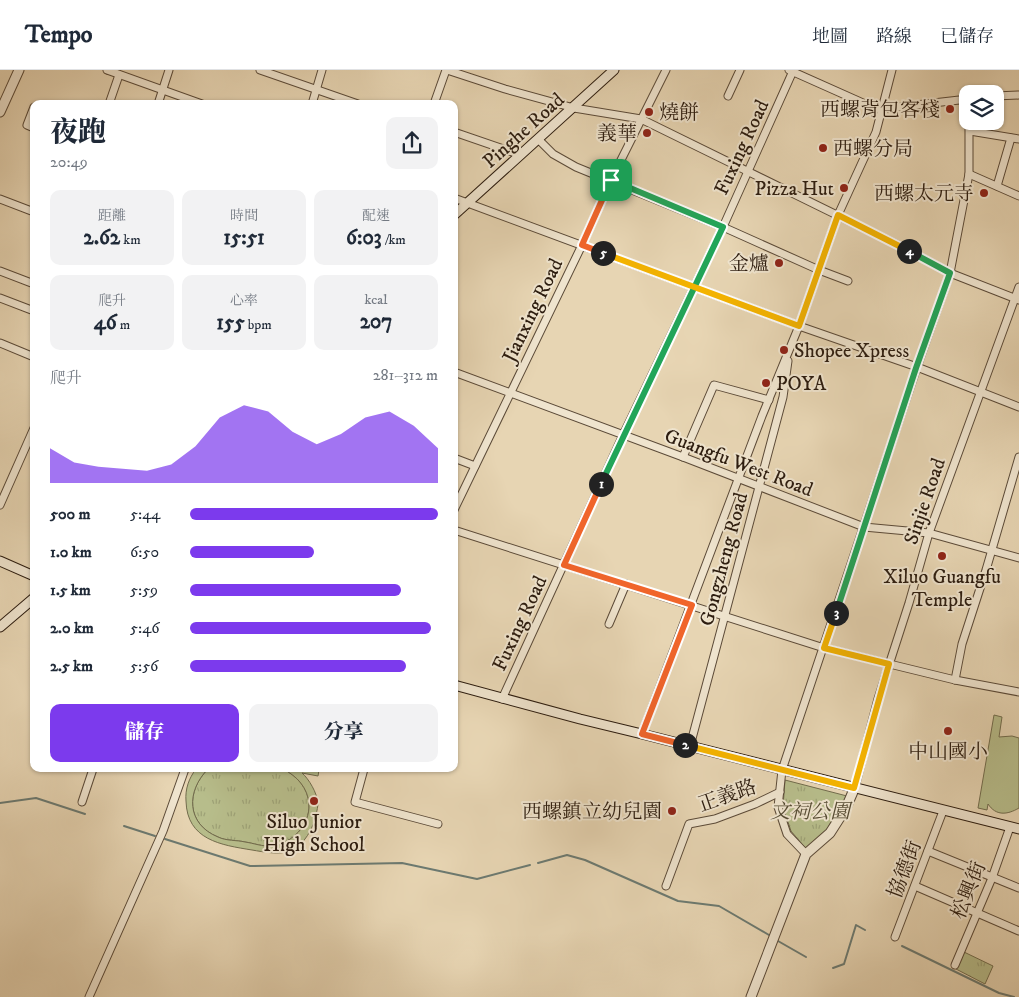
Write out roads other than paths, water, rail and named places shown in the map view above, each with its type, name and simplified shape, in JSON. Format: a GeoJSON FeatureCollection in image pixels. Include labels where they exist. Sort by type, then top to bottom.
{"type":"FeatureCollection","features":[{"type":"Feature","properties":{"kind":"main road"},"geometry":{"type":"LineString","coordinates":[[0,112],[20,70]]}},
{"type":"Feature","properties":{"kind":"main road","name":"Pinghe Road"},"geometry":{"type":"LineString","coordinates":[[458,212],[614,70]]}},
{"type":"Feature","properties":{"kind":"main road"},"geometry":{"type":"LineString","coordinates":[[0,561],[30,574]]}},
{"type":"Feature","properties":{"kind":"main road"},"geometry":{"type":"LineString","coordinates":[[0,627],[30,601]]}},
{"type":"Feature","properties":{"kind":"main road"},"geometry":{"type":"LineString","coordinates":[[458,686],[622,730],[1015,828]]}},
{"type":"Feature","properties":{"kind":"main road"},"geometry":{"type":"LineString","coordinates":[[751,997],[806,854],[830,833],[846,808],[854,788]]}},
{"type":"Feature","properties":{"kind":"street"},"geometry":{"type":"LineString","coordinates":[[107,70],[191,100]]}},
{"type":"Feature","properties":{"kind":"street"},"geometry":{"type":"LineString","coordinates":[[159,100],[169,70]]}},
{"type":"Feature","properties":{"kind":"street"},"geometry":{"type":"LineString","coordinates":[[260,70],[346,100]]}},
{"type":"Feature","properties":{"kind":"street"},"geometry":{"type":"LineString","coordinates":[[313,100],[322,70]]}},
{"type":"Feature","properties":{"kind":"street"},"geometry":{"type":"LineString","coordinates":[[436,100],[447,70],[574,108],[640,119],[838,215],[950,273],[1017,299]]}},
{"type":"Feature","properties":{"kind":"street","name":"Jianxing Road"},"geometry":{"type":"LineString","coordinates":[[458,502],[582,245],[640,119],[666,70]]}},
{"type":"Feature","properties":{"kind":"street"},"geometry":{"type":"LineString","coordinates":[[728,96],[740,70]]}},
{"type":"Feature","properties":{"kind":"street"},"geometry":{"type":"LineString","coordinates":[[642,734],[799,326],[838,215],[876,132],[892,70]]}},
{"type":"Feature","properties":{"kind":"street"},"geometry":{"type":"LineString","coordinates":[[791,71],[872,107],[881,109],[959,100]]}},
{"type":"Feature","properties":{"kind":"street","name":"Fuxing Road"},"geometry":{"type":"LineString","coordinates":[[502,699],[723,227],[791,71]]}},
{"type":"Feature","properties":{"kind":"street"},"geometry":{"type":"LineString","coordinates":[[110,100],[119,75]]}},
{"type":"Feature","properties":{"kind":"street"},"geometry":{"type":"LineString","coordinates":[[1004,96],[1019,95]]}},
{"type":"Feature","properties":{"kind":"street"},"geometry":{"type":"LineString","coordinates":[[806,854],[787,834],[778,807],[782,770],[916,368],[950,273],[969,174],[970,131],[1015,139],[997,186]]}},
{"type":"Feature","properties":{"kind":"street"},"geometry":{"type":"LineString","coordinates":[[458,133],[521,155]]}},
{"type":"Feature","properties":{"kind":"street"},"geometry":{"type":"LineString","coordinates":[[539,140],[553,154],[576,167],[611,180],[848,281]]}},
{"type":"Feature","properties":{"kind":"street"},"geometry":{"type":"LineString","coordinates":[[969,174],[1019,196]]}},
{"type":"Feature","properties":{"kind":"street"},"geometry":{"type":"LineString","coordinates":[[0,199],[30,210]]}},
{"type":"Feature","properties":{"kind":"street"},"geometry":{"type":"LineString","coordinates":[[458,200],[1019,407]]}},
{"type":"Feature","properties":{"kind":"street"},"geometry":{"type":"LineString","coordinates":[[0,271],[30,282]]}},
{"type":"Feature","properties":{"kind":"street","name":"Sinjie Road"},"geometry":{"type":"LineString","coordinates":[[854,788],[928,533],[980,391],[1017,299],[1019,287]]}},
{"type":"Feature","properties":{"kind":"street"},"geometry":{"type":"LineString","coordinates":[[0,298],[30,309]]}},
{"type":"Feature","properties":{"kind":"street"},"geometry":{"type":"LineString","coordinates":[[0,343],[30,355]]}},
{"type":"Feature","properties":{"kind":"street","name":"Gongzheng Road"},"geometry":{"type":"LineString","coordinates":[[690,746],[783,397],[789,351]]}},
{"type":"Feature","properties":{"kind":"street","name":"Guangfu West Road"},"geometry":{"type":"LineString","coordinates":[[458,373],[864,527],[928,533],[1019,558]]}},
{"type":"Feature","properties":{"kind":"street"},"geometry":{"type":"LineString","coordinates":[[683,457],[714,385],[769,400]]}},
{"type":"Feature","properties":{"kind":"street"},"geometry":{"type":"LineString","coordinates":[[0,505],[30,437]]}},
{"type":"Feature","properties":{"kind":"street"},"geometry":{"type":"LineString","coordinates":[[954,680],[962,644],[992,551],[1019,457]]}},
{"type":"Feature","properties":{"kind":"street"},"geometry":{"type":"LineString","coordinates":[[458,460],[475,466]]}},
{"type":"Feature","properties":{"kind":"street"},"geometry":{"type":"LineString","coordinates":[[458,531],[824,648],[954,680],[1019,692]]}},
{"type":"Feature","properties":{"kind":"street"},"geometry":{"type":"LineString","coordinates":[[609,624],[626,584]]}},
{"type":"Feature","properties":{"kind":"street"},"geometry":{"type":"LineString","coordinates":[[82,802],[92,772]]}},
{"type":"Feature","properties":{"kind":"street"},"geometry":{"type":"LineString","coordinates":[[89,997],[157,844],[184,772]]}},
{"type":"Feature","properties":{"kind":"street"},"geometry":{"type":"LineString","coordinates":[[363,772],[355,802],[438,824]]}},
{"type":"Feature","properties":{"kind":"street","name":"正義路"},"geometry":{"type":"LineString","coordinates":[[666,886],[688,824],[715,819],[780,792]]}},
{"type":"Feature","properties":{"kind":"street","name":"協德街"},"geometry":{"type":"LineString","coordinates":[[895,937],[943,811]]}},
{"type":"Feature","properties":{"kind":"street","name":"松興街"},"geometry":{"type":"LineString","coordinates":[[955,965],[1015,828]]}},
{"type":"Feature","properties":{"kind":"street"},"geometry":{"type":"LineString","coordinates":[[928,851],[1019,888]]}},
{"type":"Feature","properties":{"kind":"street"},"geometry":{"type":"LineString","coordinates":[[915,886],[1019,931]]}},
{"type":"Feature","properties":{"kind":"waterway"},"geometry":{"type":"LineString","coordinates":[[0,803],[36,798],[85,814]]}},
{"type":"Feature","properties":{"kind":"waterway"},"geometry":{"type":"LineString","coordinates":[[124,826],[155,836]]}},
{"type":"Feature","properties":{"kind":"waterway"},"geometry":{"type":"LineString","coordinates":[[165,839],[250,866],[402,863],[477,879],[530,865]]}},
{"type":"Feature","properties":{"kind":"waterway"},"geometry":{"type":"LineString","coordinates":[[538,863],[567,855],[585,860],[678,901],[719,906],[769,935]]}},
{"type":"Feature","properties":{"kind":"waterway"},"geometry":{"type":"LineString","coordinates":[[833,968],[844,964],[856,925],[865,930]]}},
{"type":"Feature","properties":{"kind":"waterway"},"geometry":{"type":"LineString","coordinates":[[778,941],[806,957]]}},
{"type":"Feature","properties":{"kind":"waterway"},"geometry":{"type":"LineString","coordinates":[[902,946],[999,993],[1014,997]]}},
{"type":"Feature","properties":{"kind":"place","name":"西螺背包客棧"},"geometry":{"type":"Point","coordinates":[950,109]}},
{"type":"Feature","properties":{"kind":"place","name":"燒餅"},"geometry":{"type":"Point","coordinates":[649,112]}},
{"type":"Feature","properties":{"kind":"place","name":"義華"},"geometry":{"type":"Point","coordinates":[647,133]}},
{"type":"Feature","properties":{"kind":"place","name":"西螺分局"},"geometry":{"type":"Point","coordinates":[823,148]}},
{"type":"Feature","properties":{"kind":"place","name":"Pizza Hut"},"geometry":{"type":"Point","coordinates":[844,188]}},
{"type":"Feature","properties":{"kind":"place","name":"西螺太元寺"},"geometry":{"type":"Point","coordinates":[984,193]}},
{"type":"Feature","properties":{"kind":"place","name":"金爐"},"geometry":{"type":"Point","coordinates":[779,263]}},
{"type":"Feature","properties":{"kind":"place","name":"Shopee Xpress"},"geometry":{"type":"Point","coordinates":[784,350]}},
{"type":"Feature","properties":{"kind":"place","name":"POYA"},"geometry":{"type":"Point","coordinates":[766,383]}},
{"type":"Feature","properties":{"kind":"place","name":"Xiluo Guangfu Temple"},"geometry":{"type":"Point","coordinates":[942,556]}},
{"type":"Feature","properties":{"kind":"place","name":"中山國小"},"geometry":{"type":"Point","coordinates":[948,731]}},
{"type":"Feature","properties":{"kind":"place","name":"Siluo Junior High School"},"geometry":{"type":"Point","coordinates":[314,801]}},
{"type":"Feature","properties":{"kind":"place","name":"西螺鎮立幼兒園"},"geometry":{"type":"Point","coordinates":[672,811]}},
{"type":"Feature","properties":{"kind":"park label","name":"文祠公園"},"geometry":{"type":"Point","coordinates":[810,811]}}]}
